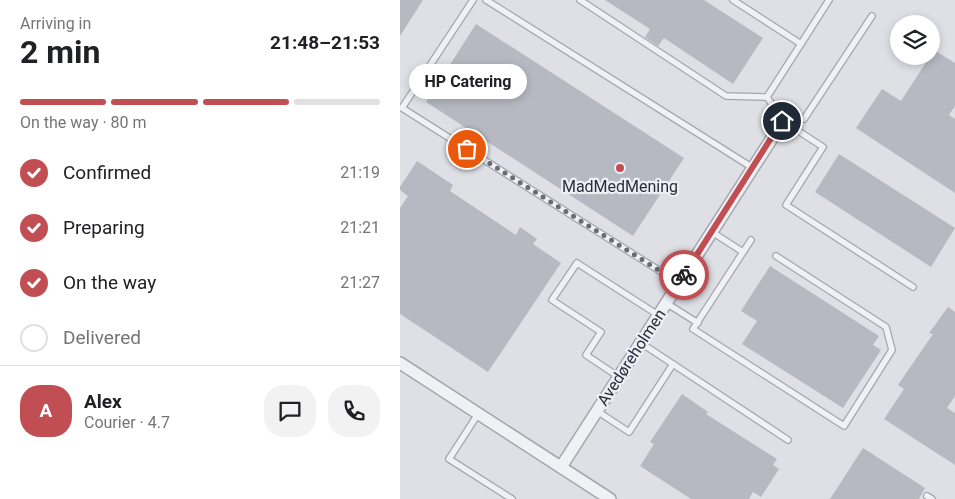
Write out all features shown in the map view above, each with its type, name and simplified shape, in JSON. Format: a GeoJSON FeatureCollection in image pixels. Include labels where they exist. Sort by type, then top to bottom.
{"type":"FeatureCollection","features":[{"type":"Feature","properties":{"kind":"street","name":"Avedøreholmen"},"geometry":{"type":"LineString","coordinates":[[560,467],[782,121]]}},
{"type":"Feature","properties":{"kind":"street"},"geometry":{"type":"LineString","coordinates":[[400,363],[610,499]]}},
{"type":"Feature","properties":{"kind":"lane"},"geometry":{"type":"LineString","coordinates":[[473,0],[402,108],[679,283]]}},
{"type":"Feature","properties":{"kind":"lane"},"geometry":{"type":"LineString","coordinates":[[486,0],[753,168]]}},
{"type":"Feature","properties":{"kind":"lane"},"geometry":{"type":"LineString","coordinates":[[580,0],[726,96],[767,97]]}},
{"type":"Feature","properties":{"kind":"lane"},"geometry":{"type":"LineString","coordinates":[[733,0],[801,44]]}},
{"type":"Feature","properties":{"kind":"lane"},"geometry":{"type":"LineString","coordinates":[[767,97],[829,0]]}},
{"type":"Feature","properties":{"kind":"lane"},"geometry":{"type":"LineString","coordinates":[[804,119],[872,16]]}},
{"type":"Feature","properties":{"kind":"lane"},"geometry":{"type":"LineString","coordinates":[[767,97],[782,121],[823,147],[786,205],[913,287]]}},
{"type":"Feature","properties":{"kind":"lane"},"geometry":{"type":"LineString","coordinates":[[712,232],[743,252]]}},
{"type":"Feature","properties":{"kind":"lane"},"geometry":{"type":"LineString","coordinates":[[751,240],[693,329],[844,426],[892,350],[886,327],[776,256]]}},
{"type":"Feature","properties":{"kind":"lane"},"geometry":{"type":"LineString","coordinates":[[619,377],[586,355],[601,332],[552,300],[577,263],[658,316]]}},
{"type":"Feature","properties":{"kind":"lane"},"geometry":{"type":"LineString","coordinates":[[666,303],[698,322]]}},
{"type":"Feature","properties":{"kind":"lane"},"geometry":{"type":"LineString","coordinates":[[641,343],[788,440]]}},
{"type":"Feature","properties":{"kind":"lane"},"geometry":{"type":"LineString","coordinates":[[597,411],[629,432],[673,364]]}},
{"type":"Feature","properties":{"kind":"lane"},"geometry":{"type":"LineString","coordinates":[[478,414],[449,459],[512,499]]}},
{"type":"Feature","properties":{"kind":"building"},"geometry":{"type":"Polygon","coordinates":[[[400,0],[423,0],[400,36],[400,0]]]}},
{"type":"Feature","properties":{"kind":"building"},"geometry":{"type":"Polygon","coordinates":[[[605,0],[704,0],[763,38],[733,84],[664,38],[658,46],[645,37],[650,29],[605,0]]]}},
{"type":"Feature","properties":{"kind":"building"},"geometry":{"type":"Polygon","coordinates":[[[476,24],[684,158],[633,236],[426,102],[476,24]]]}},
{"type":"Feature","properties":{"kind":"building"},"geometry":{"type":"Polygon","coordinates":[[[940,54],[955,63],[955,106],[949,115],[955,119],[955,193],[856,128],[882,89],[901,101],[924,65],[940,65],[940,54]]]}},
{"type":"Feature","properties":{"kind":"building"},"geometry":{"type":"Polygon","coordinates":[[[839,154],[955,228],[931,267],[815,192],[839,154]]]}},
{"type":"Feature","properties":{"kind":"building"},"geometry":{"type":"Polygon","coordinates":[[[417,161],[453,185],[450,191],[516,235],[520,227],[537,239],[533,244],[561,263],[488,372],[400,314],[400,208],[408,196],[400,190],[400,187],[417,161]]]}},
{"type":"Feature","properties":{"kind":"building"},"geometry":{"type":"Polygon","coordinates":[[[770,266],[879,336],[873,345],[881,350],[843,408],[742,344],[757,321],[741,311],[770,266]]]}},
{"type":"Feature","properties":{"kind":"building"},"geometry":{"type":"Polygon","coordinates":[[[948,307],[955,312],[955,396],[947,408],[955,413],[955,465],[884,419],[904,389],[898,385],[933,334],[929,333],[948,307]]]}},
{"type":"Feature","properties":{"kind":"building"},"geometry":{"type":"Polygon","coordinates":[[[682,394],[708,412],[706,414],[777,459],[773,465],[779,469],[761,497],[753,492],[749,499],[691,499],[640,466],[654,444],[650,442],[682,394]]]}},
{"type":"Feature","properties":{"kind":"building"},"geometry":{"type":"Polygon","coordinates":[[[863,448],[925,488],[919,499],[830,499],[863,448]]]}},
{"type":"Feature","properties":{"kind":"way so far"},"geometry":{"type":"LineString","coordinates":[[467,149],[679,283],[684,275]]}},
{"type":"Feature","properties":{"kind":"place","name":"HP Catering"},"geometry":{"type":"Point","coordinates":[467,149]}},
{"type":"Feature","properties":{"kind":"place","name":"MadMedMening"},"geometry":{"type":"Point","coordinates":[620,168]}},
{"type":"Feature","properties":{"kind":"route"},"geometry":{"type":"LineString","coordinates":[[684,275],[782,121]]}}]}
